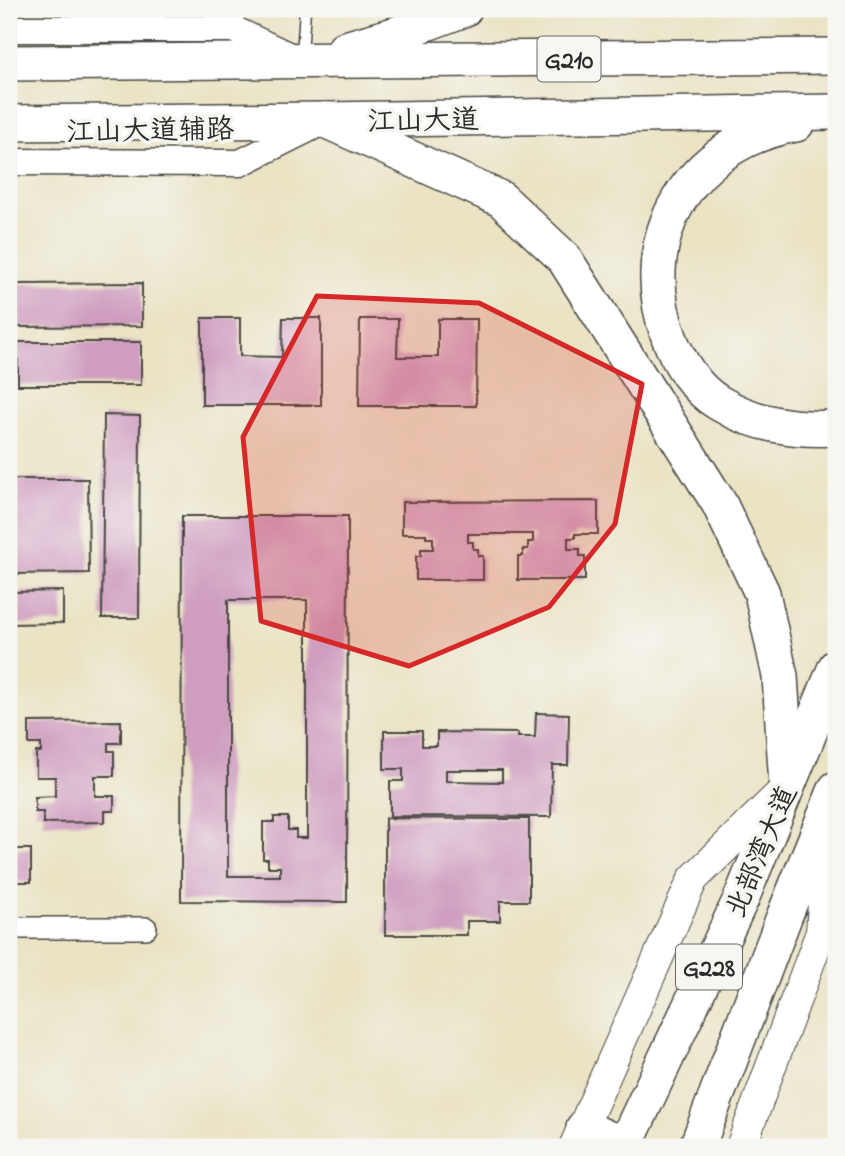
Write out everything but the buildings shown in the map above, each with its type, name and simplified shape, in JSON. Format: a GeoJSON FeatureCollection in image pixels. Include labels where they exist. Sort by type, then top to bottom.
{"type":"FeatureCollection","features":[{"type":"Feature","properties":{"kind":"highway"},"geometry":{"type":"LineString","coordinates":[[302,62],[394,35],[464,9]]}},
{"type":"Feature","properties":{"kind":"highway","name":"江山大道"},"geometry":{"type":"LineString","coordinates":[[9,63],[836,55]]}},
{"type":"Feature","properties":{"kind":"highway"},"geometry":{"type":"LineString","coordinates":[[836,114],[785,125],[750,137],[722,154],[692,180],[673,209],[668,222],[660,247],[656,284],[661,315],[673,348],[690,376],[717,402],[760,422],[800,429],[836,428]]}},
{"type":"Feature","properties":{"kind":"highway","name":"江山大道"},"geometry":{"type":"LineString","coordinates":[[9,123],[836,114]]}},
{"type":"Feature","properties":{"kind":"highway"},"geometry":{"type":"LineString","coordinates":[[325,120],[501,199],[564,258],[719,503],[762,593],[780,676],[787,786]]}},
{"type":"Feature","properties":{"kind":"highway","name":"北部湾大道"},"geometry":{"type":"LineString","coordinates":[[624,1147],[741,899],[836,667]]}},
{"type":"Feature","properties":{"kind":"highway","name":"北部湾大道"},"geometry":{"type":"LineString","coordinates":[[697,1147],[784,917],[834,796]]}},
{"type":"Feature","properties":{"kind":"highway"},"geometry":{"type":"LineString","coordinates":[[579,1138],[624,1147]]}},
{"type":"Feature","properties":{"kind":"main road"},"geometry":{"type":"LineString","coordinates":[[579,1138],[693,879],[787,786]]}},
{"type":"Feature","properties":{"kind":"main road"},"geometry":{"type":"LineString","coordinates":[[741,1147],[821,932],[834,796]]}},
{"type":"Feature","properties":{"kind":"street"},"geometry":{"type":"LineString","coordinates":[[9,29],[233,19],[302,62]]}},
{"type":"Feature","properties":{"kind":"street","name":"江山大道辅路"},"geometry":{"type":"LineString","coordinates":[[9,162],[240,163],[325,120]]}},
{"type":"Feature","properties":{"kind":"street"},"geometry":{"type":"LineString","coordinates":[[9,928],[146,928]]}},
{"type":"Feature","properties":{"kind":"lane"},"geometry":{"type":"LineString","coordinates":[[302,62],[305,9]]}},
{"type":"Feature","properties":{"kind":"highlighted area"},"geometry":{"type":"Polygon","coordinates":[[[317,296],[479,303],[642,384],[615,524],[549,607],[409,666],[261,621],[243,437],[317,296]]]}}]}
